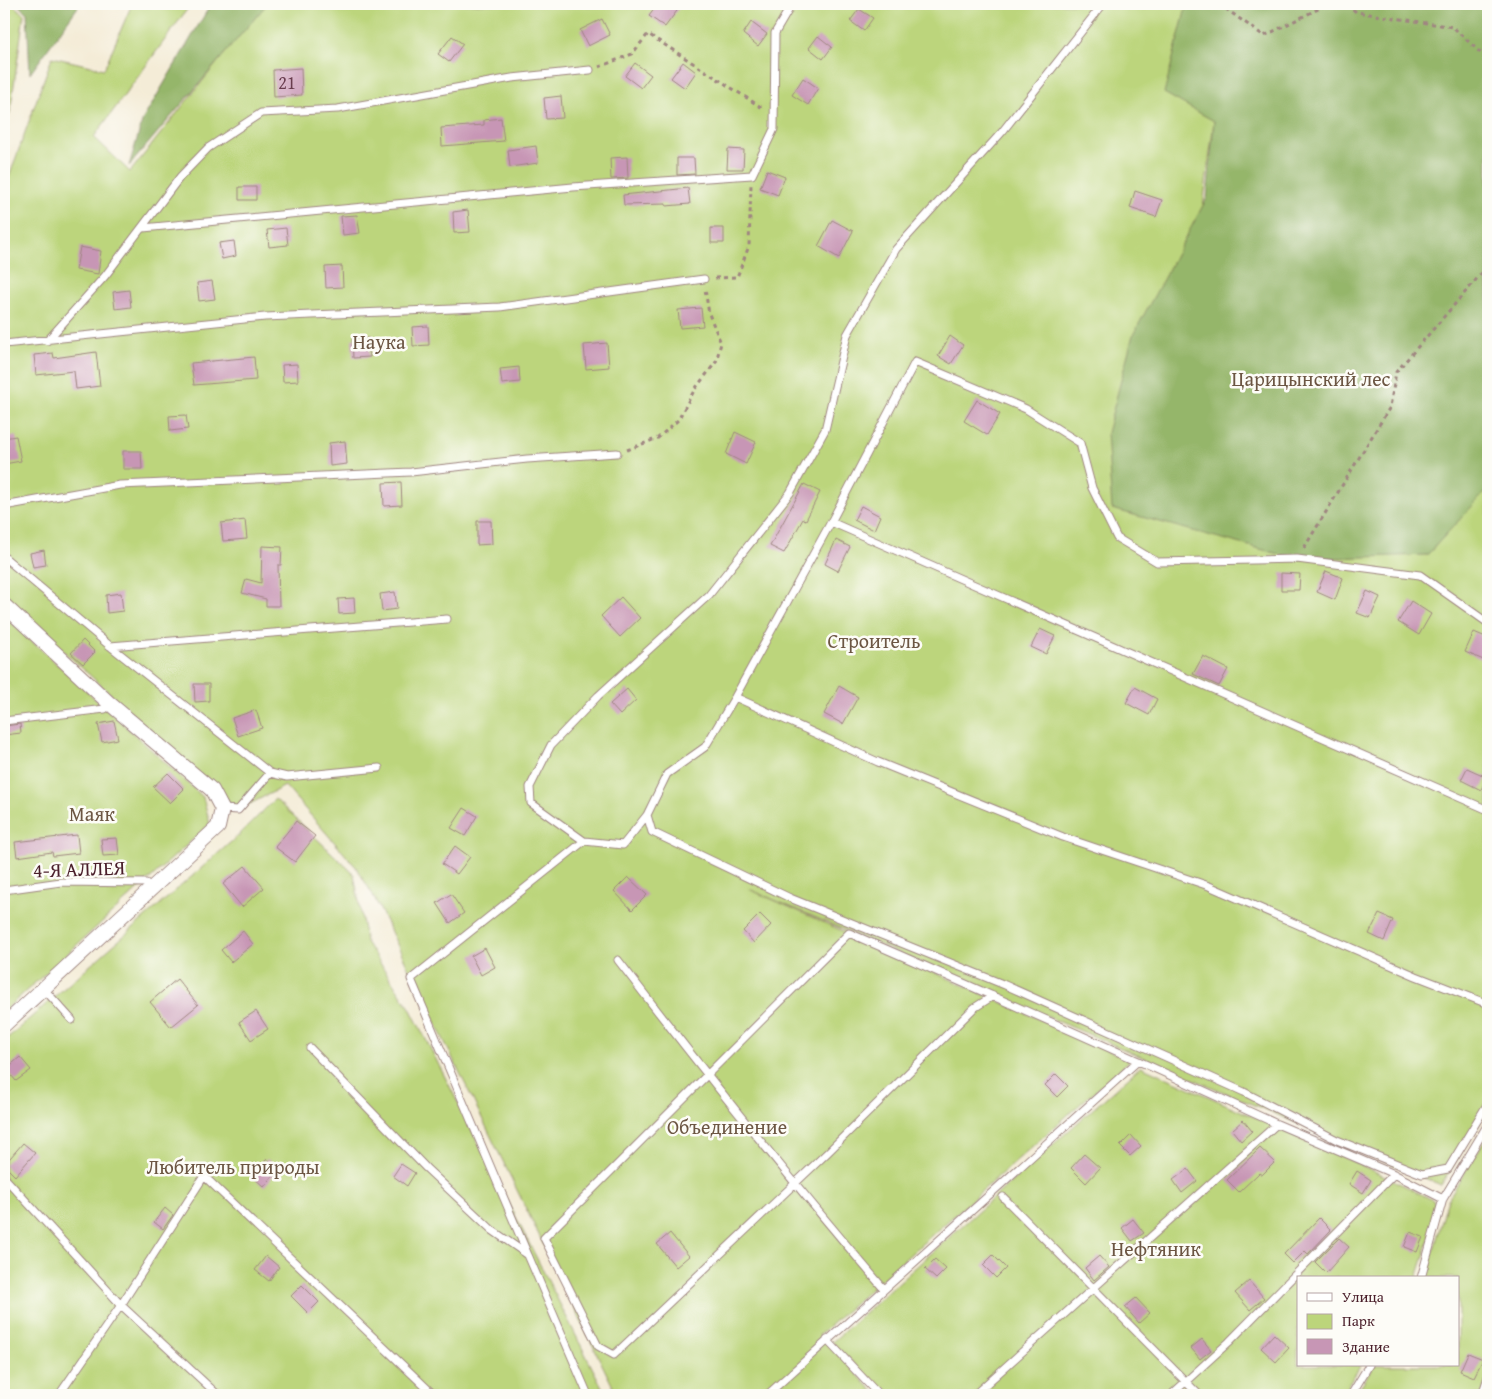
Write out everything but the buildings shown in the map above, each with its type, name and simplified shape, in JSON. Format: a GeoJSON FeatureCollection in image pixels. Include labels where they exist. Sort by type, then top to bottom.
{"type":"FeatureCollection","features":[{"type":"Feature","properties":{"kind":"street"},"geometry":{"type":"LineString","coordinates":[[4,605],[109,703],[212,790],[222,809],[218,827],[4,1025]]}},
{"type":"Feature","properties":{"kind":"lane"},"geometry":{"type":"LineString","coordinates":[[143,228],[573,187],[752,175],[774,129],[775,33],[792,4]]}},
{"type":"Feature","properties":{"kind":"lane"},"geometry":{"type":"LineString","coordinates":[[1104,4],[1002,132],[896,250],[847,335],[825,430],[790,493],[709,595],[598,696],[551,745],[530,787],[531,803],[584,841],[623,845],[648,815],[667,774],[705,747],[735,697],[831,522],[915,362],[1026,409],[1080,443],[1092,488],[1117,538],[1158,562],[1297,559],[1420,575],[1488,622]]}},
{"type":"Feature","properties":{"kind":"lane"},"geometry":{"type":"LineString","coordinates":[[47,340],[105,276],[180,177],[208,148],[261,113],[338,109],[512,78],[590,70]]}},
{"type":"Feature","properties":{"kind":"lane"},"geometry":{"type":"LineString","coordinates":[[4,344],[265,317],[500,307],[704,279]]}},
{"type":"Feature","properties":{"kind":"lane"},"geometry":{"type":"LineString","coordinates":[[4,506],[120,485],[411,472],[527,459],[617,453]]}},
{"type":"Feature","properties":{"kind":"lane"},"geometry":{"type":"LineString","coordinates":[[831,522],[1488,810]]}},
{"type":"Feature","properties":{"kind":"lane"},"geometry":{"type":"LineString","coordinates":[[4,557],[110,646],[270,773],[287,778],[379,768]]}},
{"type":"Feature","properties":{"kind":"lane"},"geometry":{"type":"LineString","coordinates":[[110,646],[447,619]]}},
{"type":"Feature","properties":{"kind":"lane"},"geometry":{"type":"LineString","coordinates":[[735,697],[888,766],[1063,837],[1209,886],[1416,976],[1488,1004]]}},
{"type":"Feature","properties":{"kind":"lane"},"geometry":{"type":"LineString","coordinates":[[4,721],[105,709],[109,703]]}},
{"type":"Feature","properties":{"kind":"lane"},"geometry":{"type":"LineString","coordinates":[[222,809],[238,810],[270,773]]}},
{"type":"Feature","properties":{"kind":"lane"},"geometry":{"type":"LineString","coordinates":[[648,815],[652,832],[790,898],[1004,985],[1244,1092],[1338,1140],[1422,1174],[1448,1169],[1488,1103]]}},
{"type":"Feature","properties":{"kind":"lane"},"geometry":{"type":"LineString","coordinates":[[584,841],[411,979],[588,1395]]}},
{"type":"Feature","properties":{"kind":"lane","name":"4-Я АЛЛЕЯ"},"geometry":{"type":"LineString","coordinates":[[4,890],[60,882],[146,883],[152,890]]}},
{"type":"Feature","properties":{"kind":"lane"},"geometry":{"type":"LineString","coordinates":[[993,996],[974,1008],[794,1184],[614,1354],[598,1346],[544,1238],[849,933],[993,996],[1138,1060],[1277,1124],[1394,1174],[1443,1199]]}},
{"type":"Feature","properties":{"kind":"lane"},"geometry":{"type":"LineString","coordinates":[[618,960],[706,1076],[794,1184],[884,1289]]}},
{"type":"Feature","properties":{"kind":"lane"},"geometry":{"type":"LineString","coordinates":[[44,989],[72,1020]]}},
{"type":"Feature","properties":{"kind":"lane"},"geometry":{"type":"LineString","coordinates":[[310,1048],[459,1199],[492,1230],[528,1255]]}},
{"type":"Feature","properties":{"kind":"lane"},"geometry":{"type":"LineString","coordinates":[[767,1395],[1138,1060]]}},
{"type":"Feature","properties":{"kind":"lane"},"geometry":{"type":"LineString","coordinates":[[974,1395],[1277,1124]]}},
{"type":"Feature","properties":{"kind":"lane"},"geometry":{"type":"LineString","coordinates":[[1422,1276],[1443,1199],[1488,1124]]}},
{"type":"Feature","properties":{"kind":"lane"},"geometry":{"type":"LineString","coordinates":[[1171,1395],[1229,1342],[1394,1174]]}},
{"type":"Feature","properties":{"kind":"lane"},"geometry":{"type":"LineString","coordinates":[[59,1395],[121,1305],[204,1176],[434,1395]]}},
{"type":"Feature","properties":{"kind":"lane"},"geometry":{"type":"LineString","coordinates":[[4,1177],[121,1305],[218,1395]]}},
{"type":"Feature","properties":{"kind":"lane"},"geometry":{"type":"LineString","coordinates":[[1003,1197],[1184,1382],[1199,1395]]}},
{"type":"Feature","properties":{"kind":"lane"},"geometry":{"type":"LineString","coordinates":[[827,1340],[879,1395]]}},
{"type":"Feature","properties":{"kind":"lane"},"geometry":{"type":"LineString","coordinates":[[1351,1395],[1368,1366]]}},
{"type":"Feature","properties":{"kind":"lane"},"geometry":{"type":"LineString","coordinates":[[1482,1395],[1488,1377]]}},
{"type":"Feature","properties":{"kind":"path"},"geometry":{"type":"LineString","coordinates":[[1219,4],[1264,36],[1328,4]]}},
{"type":"Feature","properties":{"kind":"path"},"geometry":{"type":"LineString","coordinates":[[1346,4],[1356,12],[1453,27],[1488,60]]}},
{"type":"Feature","properties":{"kind":"path"},"geometry":{"type":"LineString","coordinates":[[590,70],[632,54],[648,34],[775,117]]}},
{"type":"Feature","properties":{"kind":"path"},"geometry":{"type":"LineString","coordinates":[[617,453],[658,438],[678,420],[695,389],[716,362],[721,343],[708,314],[704,279],[737,277],[749,246],[752,175]]}},
{"type":"Feature","properties":{"kind":"path"},"geometry":{"type":"LineString","coordinates":[[1297,559],[1390,407],[1396,372],[1488,266]]}},
{"type":"Feature","properties":{"kind":"green space"},"geometry":{"type":"Polygon","coordinates":[[[4,4],[12,4],[24,14],[10,113],[4,124],[4,4]]]}},
{"type":"Feature","properties":{"kind":"green space"},"geometry":{"type":"Polygon","coordinates":[[[17,4],[80,4],[30,74],[27,13],[17,4]]]}},
{"type":"Feature","properties":{"kind":"green space"},"geometry":{"type":"Polygon","coordinates":[[[132,4],[191,4],[94,137],[130,172],[264,4],[583,4],[590,7],[609,4],[1194,4],[1214,121],[1203,207],[1110,423],[1427,555],[1488,488],[1488,1109],[1441,1185],[749,889],[1130,1060],[819,1335],[877,1395],[617,1395],[373,895],[356,867],[285,786],[238,810],[4,597],[4,191],[52,57],[104,69],[132,4]]]}},
{"type":"Feature","properties":{"kind":"green space"},"geometry":{"type":"Polygon","coordinates":[[[211,4],[267,4],[129,166],[143,119],[211,4]]]}},
{"type":"Feature","properties":{"kind":"green space","name":"Царицынский лес"},"geometry":{"type":"Polygon","coordinates":[[[1187,4],[1488,4],[1488,489],[1427,555],[1297,559],[1112,509],[1107,433],[1133,335],[1207,198],[1214,121],[1164,93],[1187,4]]]}},
{"type":"Feature","properties":{"kind":"green space","name":"Маяк"},"geometry":{"type":"Polygon","coordinates":[[[4,616],[203,797],[210,824],[4,1011],[4,616]]]}},
{"type":"Feature","properties":{"kind":"green space","name":"Любитель природы"},"geometry":{"type":"Polygon","coordinates":[[[275,799],[354,874],[366,942],[410,1008],[606,1395],[4,1395],[4,1041],[239,835],[275,799]]]}},
{"type":"Feature","properties":{"kind":"green space","name":"Нефтяник"},"geometry":{"type":"Polygon","coordinates":[[[1141,1066],[1385,1176],[1433,1200],[1438,1211],[1418,1276],[1297,1276],[1297,1366],[1360,1366],[1342,1395],[886,1395],[832,1342],[1141,1066]]]}},
{"type":"Feature","properties":{"kind":"green space"},"geometry":{"type":"Polygon","coordinates":[[[1488,1135],[1488,1395],[1355,1395],[1373,1366],[1460,1366],[1460,1276],[1427,1276],[1448,1199],[1488,1135]]]}},
{"type":"Feature","properties":{"kind":"park label","name":"Наука"},"geometry":{"type":"Point","coordinates":[379,342]}},
{"type":"Feature","properties":{"kind":"park label","name":"Строитель"},"geometry":{"type":"Point","coordinates":[874,641]}},
{"type":"Feature","properties":{"kind":"park label","name":"Объединение"},"geometry":{"type":"Point","coordinates":[727,1127]}}]}
